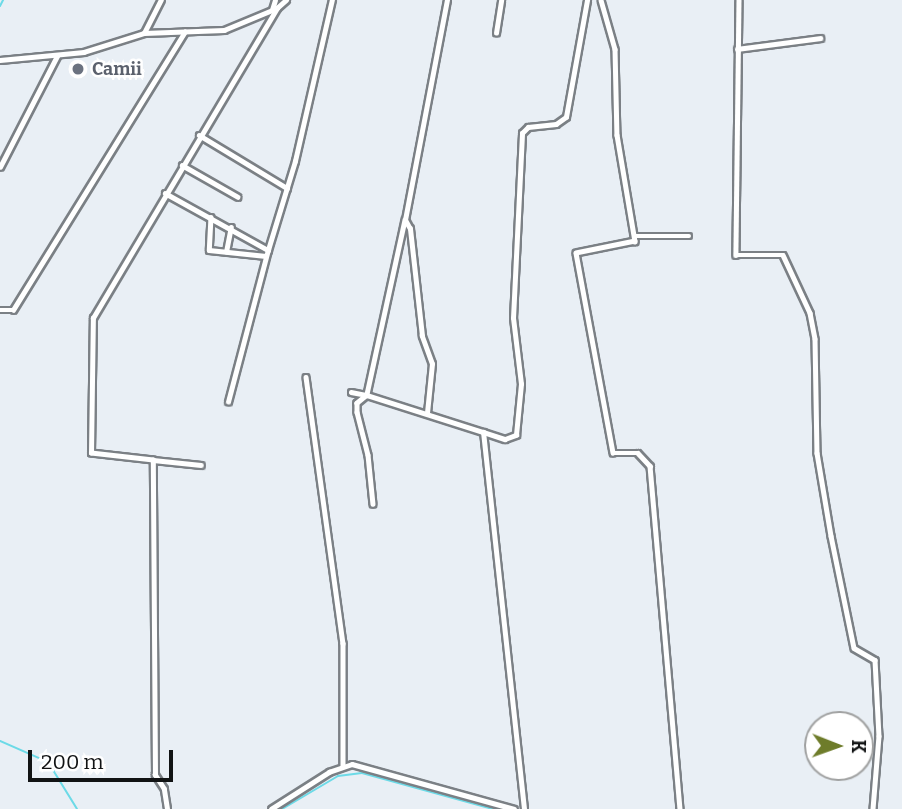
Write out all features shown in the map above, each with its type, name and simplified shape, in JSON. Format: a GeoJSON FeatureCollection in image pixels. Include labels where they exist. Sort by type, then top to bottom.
{"type":"FeatureCollection","features":[{"type":"Feature","properties":{"kind":"street"},"geometry":{"type":"LineString","coordinates":[[144,33],[161,0]]}},
{"type":"Feature","properties":{"kind":"street"},"geometry":{"type":"LineString","coordinates":[[201,465],[91,453],[91,329],[93,318],[274,10],[275,0]]}},
{"type":"Feature","properties":{"kind":"street"},"geometry":{"type":"LineString","coordinates":[[0,60],[57,55],[144,33],[224,30],[274,10],[286,0]]}},
{"type":"Feature","properties":{"kind":"street"},"geometry":{"type":"LineString","coordinates":[[228,402],[287,187],[332,0]]}},
{"type":"Feature","properties":{"kind":"street"},"geometry":{"type":"LineString","coordinates":[[373,504],[368,455],[357,412],[358,403],[367,395],[405,220],[447,0]]}},
{"type":"Feature","properties":{"kind":"street"},"geometry":{"type":"LineString","coordinates":[[496,33],[501,0]]}},
{"type":"Feature","properties":{"kind":"street"},"geometry":{"type":"LineString","coordinates":[[351,392],[505,439],[516,435],[521,384],[513,318],[522,134],[528,127],[556,124],[566,117],[587,0]]}},
{"type":"Feature","properties":{"kind":"street"},"geometry":{"type":"LineString","coordinates":[[601,0],[615,49],[617,135],[636,236],[632,243],[576,253],[612,432],[611,448],[613,453],[638,453],[650,466],[680,809]]}},
{"type":"Feature","properties":{"kind":"street"},"geometry":{"type":"LineString","coordinates":[[739,0],[737,49],[741,116],[736,255],[783,255],[810,313],[815,339],[817,453],[831,536],[854,648],[875,660],[879,736],[873,809]]}},
{"type":"Feature","properties":{"kind":"street"},"geometry":{"type":"LineString","coordinates":[[0,310],[13,310],[185,32]]}},
{"type":"Feature","properties":{"kind":"street"},"geometry":{"type":"LineString","coordinates":[[737,49],[820,38]]}},
{"type":"Feature","properties":{"kind":"street"},"geometry":{"type":"LineString","coordinates":[[0,167],[57,55]]}},
{"type":"Feature","properties":{"kind":"street"},"geometry":{"type":"LineString","coordinates":[[200,135],[287,187]]}},
{"type":"Feature","properties":{"kind":"street"},"geometry":{"type":"LineString","coordinates":[[182,165],[238,197]]}},
{"type":"Feature","properties":{"kind":"street"},"geometry":{"type":"LineString","coordinates":[[165,193],[231,227],[267,253]]}},
{"type":"Feature","properties":{"kind":"street"},"geometry":{"type":"LineString","coordinates":[[211,217],[209,250],[267,253]]}},
{"type":"Feature","properties":{"kind":"street"},"geometry":{"type":"LineString","coordinates":[[405,220],[410,229],[422,336],[432,365],[427,413]]}},
{"type":"Feature","properties":{"kind":"street"},"geometry":{"type":"LineString","coordinates":[[226,252],[231,227]]}},
{"type":"Feature","properties":{"kind":"street"},"geometry":{"type":"LineString","coordinates":[[636,236],[689,236]]}},
{"type":"Feature","properties":{"kind":"street"},"geometry":{"type":"LineString","coordinates":[[306,376],[343,643],[343,766]]}},
{"type":"Feature","properties":{"kind":"street"},"geometry":{"type":"LineString","coordinates":[[483,432],[524,809]]}},
{"type":"Feature","properties":{"kind":"street"},"geometry":{"type":"LineString","coordinates":[[153,460],[155,775],[164,789],[167,809]]}},
{"type":"Feature","properties":{"kind":"street"},"geometry":{"type":"LineString","coordinates":[[271,809],[343,766],[386,770],[514,809]]}},
{"type":"Feature","properties":{"kind":"waterway"},"geometry":{"type":"LineString","coordinates":[[0,6],[3,0]]}},
{"type":"Feature","properties":{"kind":"waterway"},"geometry":{"type":"LineString","coordinates":[[0,741],[48,762],[77,809]]}},
{"type":"Feature","properties":{"kind":"waterway"},"geometry":{"type":"LineString","coordinates":[[282,809],[338,776],[362,773],[493,809]]}},
{"type":"Feature","properties":{"kind":"place","name":"Camii"},"geometry":{"type":"Point","coordinates":[78,69]}}]}
